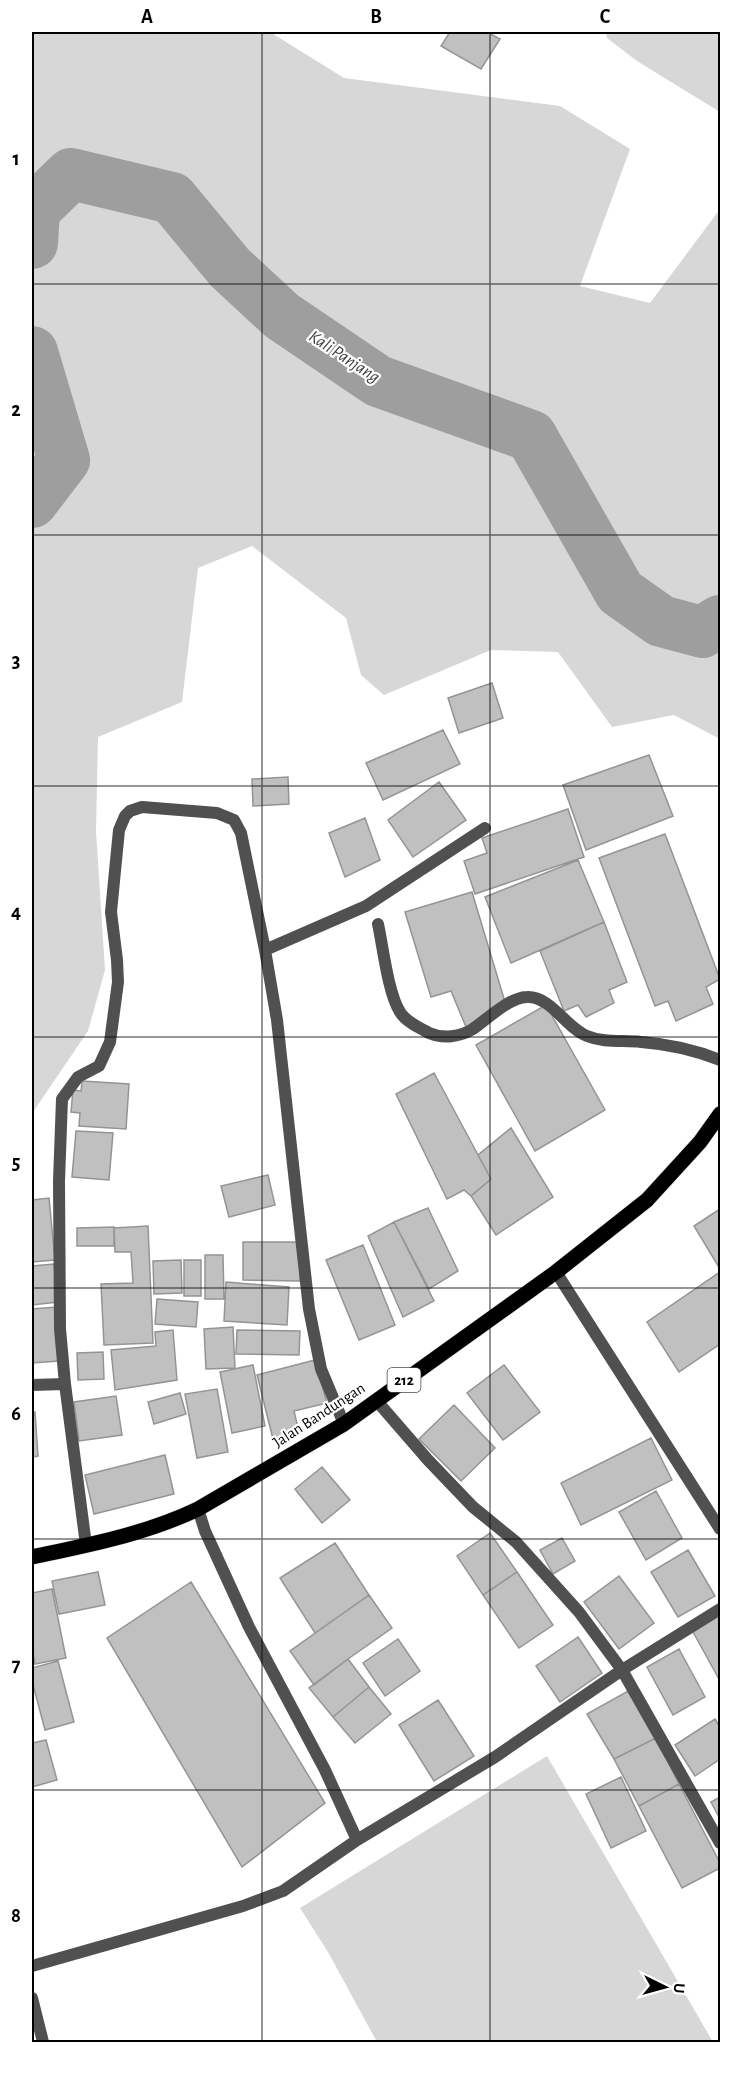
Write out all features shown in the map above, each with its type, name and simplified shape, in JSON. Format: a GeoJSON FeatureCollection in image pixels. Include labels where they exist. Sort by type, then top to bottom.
{"type":"FeatureCollection","features":[{"type":"Feature","properties":{"kind":"main road","name":"Jalan Bandungan"},"geometry":{"type":"LineString","coordinates":[[32,1557],[174,1521],[344,1424],[556,1272],[647,1200],[700,1142],[720,1114]]}},
{"type":"Feature","properties":{"kind":"street"},"geometry":{"type":"LineString","coordinates":[[86,1545],[60,1329],[59,1181],[62,1099],[78,1077],[99,1066],[110,1042],[118,982],[111,912],[119,830],[125,816],[130,811],[142,807],[217,813],[234,820],[241,832],[277,1020],[309,1309],[321,1369],[344,1424]]}},
{"type":"Feature","properties":{"kind":"street"},"geometry":{"type":"LineString","coordinates":[[265,950],[366,906],[485,828]]}},
{"type":"Feature","properties":{"kind":"street"},"geometry":{"type":"LineString","coordinates":[[378,924],[393,994],[400,1014],[416,1026],[435,1035],[452,1037],[470,1031],[517,998],[530,996],[548,1005],[581,1034],[603,1040],[642,1042],[674,1047],[702,1053],[720,1060]]}},
{"type":"Feature","properties":{"kind":"street"},"geometry":{"type":"LineString","coordinates":[[556,1272],[720,1529]]}},
{"type":"Feature","properties":{"kind":"street"},"geometry":{"type":"LineString","coordinates":[[32,1385],[65,1384]]}},
{"type":"Feature","properties":{"kind":"street"},"geometry":{"type":"LineString","coordinates":[[376,1400],[428,1461],[473,1507],[507,1535],[579,1612],[622,1670],[720,1844]]}},
{"type":"Feature","properties":{"kind":"street"},"geometry":{"type":"LineString","coordinates":[[198,1509],[205,1531],[249,1627],[325,1770],[357,1840]]}},
{"type":"Feature","properties":{"kind":"street"},"geometry":{"type":"LineString","coordinates":[[32,1966],[243,1906],[283,1891],[357,1840],[495,1757],[622,1670],[720,1609]]}},
{"type":"Feature","properties":{"kind":"street"},"geometry":{"type":"LineString","coordinates":[[32,1998],[43,2043]]}},
{"type":"Feature","properties":{"kind":"shaded area"},"geometry":{"type":"Polygon","coordinates":[[[32,32],[270,32],[344,78],[560,106],[630,149],[580,286],[650,303],[720,209],[720,739],[674,715],[612,727],[558,652],[491,650],[384,695],[361,675],[346,618],[252,546],[198,568],[182,702],[98,737],[96,831],[105,970],[88,1031],[33,1112],[32,1161],[32,32]]]}},
{"type":"Feature","properties":{"kind":"shaded area"},"geometry":{"type":"Polygon","coordinates":[[[606,32],[720,32],[720,112],[637,61],[607,38],[606,32]]]}},
{"type":"Feature","properties":{"kind":"shaded area"},"geometry":{"type":"Polygon","coordinates":[[[547,1756],[713,2042],[377,2042],[328,1952],[300,1908],[547,1756]]]}},
{"type":"Feature","properties":{"kind":"building"},"geometry":{"type":"Polygon","coordinates":[[[450,32],[487,32],[500,39],[481,69],[441,46],[450,32]]]}},
{"type":"Feature","properties":{"kind":"building"},"geometry":{"type":"Polygon","coordinates":[[[492,683],[503,718],[459,733],[448,698],[492,683]]]}},
{"type":"Feature","properties":{"kind":"building"},"geometry":{"type":"Polygon","coordinates":[[[443,730],[460,764],[383,800],[366,763],[443,730]]]}},
{"type":"Feature","properties":{"kind":"building"},"geometry":{"type":"Polygon","coordinates":[[[649,755],[673,816],[586,850],[563,785],[649,755]]]}},
{"type":"Feature","properties":{"kind":"building"},"geometry":{"type":"Polygon","coordinates":[[[288,777],[289,804],[253,806],[252,779],[288,777]]]}},
{"type":"Feature","properties":{"kind":"building"},"geometry":{"type":"Polygon","coordinates":[[[439,782],[466,820],[413,857],[388,820],[439,782]]]}},
{"type":"Feature","properties":{"kind":"building"},"geometry":{"type":"Polygon","coordinates":[[[568,809],[584,857],[475,894],[464,861],[487,853],[482,838],[568,809]]]}},
{"type":"Feature","properties":{"kind":"building"},"geometry":{"type":"Polygon","coordinates":[[[365,818],[380,860],[345,877],[329,833],[365,818]]]}},
{"type":"Feature","properties":{"kind":"building"},"geometry":{"type":"Polygon","coordinates":[[[665,834],[720,979],[706,987],[713,1004],[676,1021],[668,1001],[655,1006],[599,858],[665,834]]]}},
{"type":"Feature","properties":{"kind":"building"},"geometry":{"type":"Polygon","coordinates":[[[578,860],[604,922],[511,963],[485,897],[578,860]]]}},
{"type":"Feature","properties":{"kind":"building"},"geometry":{"type":"Polygon","coordinates":[[[472,892],[505,1002],[466,1027],[451,991],[431,997],[405,912],[472,892]]]}},
{"type":"Feature","properties":{"kind":"building"},"geometry":{"type":"Polygon","coordinates":[[[604,922],[627,982],[609,990],[614,1003],[586,1017],[578,1005],[564,1011],[540,951],[604,922]]]}},
{"type":"Feature","properties":{"kind":"building"},"geometry":{"type":"Polygon","coordinates":[[[546,1005],[605,1110],[535,1151],[476,1045],[546,1005]]]}},
{"type":"Feature","properties":{"kind":"building"},"geometry":{"type":"Polygon","coordinates":[[[434,1073],[491,1179],[471,1196],[464,1190],[447,1199],[396,1094],[434,1073]]]}},
{"type":"Feature","properties":{"kind":"building"},"geometry":{"type":"Polygon","coordinates":[[[82,1081],[129,1084],[126,1129],[79,1126],[80,1113],[71,1112],[73,1090],[81,1091],[82,1081]]]}},
{"type":"Feature","properties":{"kind":"building"},"geometry":{"type":"Polygon","coordinates":[[[511,1128],[553,1197],[496,1235],[471,1196],[491,1179],[478,1155],[511,1128]]]}},
{"type":"Feature","properties":{"kind":"building"},"geometry":{"type":"Polygon","coordinates":[[[76,1131],[113,1133],[109,1180],[72,1177],[76,1131]]]}},
{"type":"Feature","properties":{"kind":"building"},"geometry":{"type":"Polygon","coordinates":[[[268,1175],[275,1205],[229,1217],[221,1186],[268,1175]]]}},
{"type":"Feature","properties":{"kind":"building"},"geometry":{"type":"Polygon","coordinates":[[[49,1198],[55,1260],[32,1262],[32,1200],[49,1198]]]}},
{"type":"Feature","properties":{"kind":"building"},"geometry":{"type":"Polygon","coordinates":[[[428,1208],[458,1271],[429,1289],[394,1222],[428,1208]]]}},
{"type":"Feature","properties":{"kind":"building"},"geometry":{"type":"Polygon","coordinates":[[[720,1209],[720,1269],[694,1226],[720,1209]]]}},
{"type":"Feature","properties":{"kind":"building"},"geometry":{"type":"Polygon","coordinates":[[[394,1222],[434,1301],[403,1317],[368,1236],[394,1222]]]}},
{"type":"Feature","properties":{"kind":"building"},"geometry":{"type":"Polygon","coordinates":[[[148,1226],[153,1343],[104,1345],[101,1284],[133,1283],[131,1252],[115,1252],[114,1228],[148,1226]]]}},
{"type":"Feature","properties":{"kind":"building"},"geometry":{"type":"Polygon","coordinates":[[[114,1227],[114,1246],[77,1246],[77,1228],[114,1227]]]}},
{"type":"Feature","properties":{"kind":"building"},"geometry":{"type":"Polygon","coordinates":[[[243,1242],[300,1242],[300,1281],[243,1280],[243,1242]]]}},
{"type":"Feature","properties":{"kind":"building"},"geometry":{"type":"Polygon","coordinates":[[[363,1245],[395,1325],[359,1340],[326,1260],[363,1245]]]}},
{"type":"Feature","properties":{"kind":"building"},"geometry":{"type":"Polygon","coordinates":[[[205,1255],[223,1255],[224,1299],[205,1299],[205,1255]]]}},
{"type":"Feature","properties":{"kind":"building"},"geometry":{"type":"Polygon","coordinates":[[[181,1260],[182,1293],[154,1294],[153,1261],[181,1260]]]}},
{"type":"Feature","properties":{"kind":"building"},"geometry":{"type":"Polygon","coordinates":[[[184,1260],[201,1260],[201,1296],[184,1296],[184,1260]]]}},
{"type":"Feature","properties":{"kind":"building"},"geometry":{"type":"Polygon","coordinates":[[[54,1264],[58,1302],[32,1305],[32,1266],[54,1264]]]}},
{"type":"Feature","properties":{"kind":"building"},"geometry":{"type":"Polygon","coordinates":[[[720,1272],[720,1344],[679,1372],[647,1322],[720,1272]]]}},
{"type":"Feature","properties":{"kind":"building"},"geometry":{"type":"Polygon","coordinates":[[[226,1282],[289,1287],[287,1325],[224,1321],[226,1282]]]}},
{"type":"Feature","properties":{"kind":"building"},"geometry":{"type":"Polygon","coordinates":[[[157,1299],[198,1302],[196,1327],[155,1324],[157,1299]]]}},
{"type":"Feature","properties":{"kind":"building"},"geometry":{"type":"Polygon","coordinates":[[[57,1307],[59,1361],[32,1363],[32,1309],[57,1307]]]}},
{"type":"Feature","properties":{"kind":"building"},"geometry":{"type":"Polygon","coordinates":[[[233,1327],[235,1368],[206,1369],[204,1329],[233,1327]]]}},
{"type":"Feature","properties":{"kind":"building"},"geometry":{"type":"Polygon","coordinates":[[[173,1330],[177,1380],[115,1390],[111,1350],[156,1346],[155,1332],[173,1330]]]}},
{"type":"Feature","properties":{"kind":"building"},"geometry":{"type":"Polygon","coordinates":[[[237,1330],[300,1331],[299,1355],[236,1354],[237,1330]]]}},
{"type":"Feature","properties":{"kind":"building"},"geometry":{"type":"Polygon","coordinates":[[[103,1352],[104,1379],[78,1380],[77,1353],[103,1352]]]}},
{"type":"Feature","properties":{"kind":"building"},"geometry":{"type":"Polygon","coordinates":[[[315,1360],[327,1403],[294,1411],[299,1432],[273,1439],[257,1375],[315,1360]]]}},
{"type":"Feature","properties":{"kind":"building"},"geometry":{"type":"Polygon","coordinates":[[[253,1365],[265,1426],[232,1433],[220,1372],[253,1365]]]}},
{"type":"Feature","properties":{"kind":"building"},"geometry":{"type":"Polygon","coordinates":[[[504,1365],[540,1412],[503,1440],[467,1393],[504,1365]]]}},
{"type":"Feature","properties":{"kind":"building"},"geometry":{"type":"Polygon","coordinates":[[[217,1389],[228,1452],[197,1458],[185,1394],[217,1389]]]}},
{"type":"Feature","properties":{"kind":"building"},"geometry":{"type":"Polygon","coordinates":[[[180,1393],[186,1414],[154,1424],[148,1402],[180,1393]]]}},
{"type":"Feature","properties":{"kind":"building"},"geometry":{"type":"Polygon","coordinates":[[[116,1396],[122,1435],[79,1441],[74,1402],[116,1396]]]}},
{"type":"Feature","properties":{"kind":"building"},"geometry":{"type":"Polygon","coordinates":[[[454,1405],[495,1448],[461,1481],[419,1439],[454,1405]]]}},
{"type":"Feature","properties":{"kind":"building"},"geometry":{"type":"Polygon","coordinates":[[[32,1412],[35,1412],[38,1456],[32,1457],[32,1412]]]}},
{"type":"Feature","properties":{"kind":"building"},"geometry":{"type":"Polygon","coordinates":[[[651,1438],[672,1480],[581,1525],[561,1483],[651,1438]]]}},
{"type":"Feature","properties":{"kind":"building"},"geometry":{"type":"Polygon","coordinates":[[[165,1455],[174,1494],[94,1514],[85,1475],[165,1455]]]}},
{"type":"Feature","properties":{"kind":"building"},"geometry":{"type":"Polygon","coordinates":[[[322,1467],[350,1500],[322,1523],[295,1489],[322,1467]]]}},
{"type":"Feature","properties":{"kind":"building"},"geometry":{"type":"Polygon","coordinates":[[[656,1491],[682,1538],[646,1560],[619,1512],[656,1491]]]}},
{"type":"Feature","properties":{"kind":"building"},"geometry":{"type":"Polygon","coordinates":[[[490,1533],[517,1572],[483,1595],[457,1556],[490,1533]]]}},
{"type":"Feature","properties":{"kind":"building"},"geometry":{"type":"Polygon","coordinates":[[[562,1538],[575,1561],[553,1574],[540,1550],[562,1538]]]}},
{"type":"Feature","properties":{"kind":"building"},"geometry":{"type":"Polygon","coordinates":[[[335,1543],[369,1595],[315,1633],[280,1578],[335,1543]]]}},
{"type":"Feature","properties":{"kind":"building"},"geometry":{"type":"Polygon","coordinates":[[[688,1550],[715,1596],[678,1617],[651,1572],[688,1550]]]}},
{"type":"Feature","properties":{"kind":"building"},"geometry":{"type":"Polygon","coordinates":[[[98,1572],[105,1605],[59,1614],[52,1581],[98,1572]]]}},
{"type":"Feature","properties":{"kind":"building"},"geometry":{"type":"Polygon","coordinates":[[[517,1572],[553,1625],[519,1648],[483,1595],[517,1572]]]}},
{"type":"Feature","properties":{"kind":"building"},"geometry":{"type":"Polygon","coordinates":[[[619,1576],[654,1623],[619,1649],[584,1602],[619,1576]]]}},
{"type":"Feature","properties":{"kind":"building"},"geometry":{"type":"Polygon","coordinates":[[[191,1582],[325,1803],[242,1867],[107,1638],[191,1582]]]}},
{"type":"Feature","properties":{"kind":"building"},"geometry":{"type":"Polygon","coordinates":[[[52,1589],[66,1658],[35,1664],[32,1646],[32,1593],[52,1589]]]}},
{"type":"Feature","properties":{"kind":"building"},"geometry":{"type":"Polygon","coordinates":[[[369,1595],[392,1628],[314,1685],[290,1651],[369,1595]]]}},
{"type":"Feature","properties":{"kind":"building"},"geometry":{"type":"Polygon","coordinates":[[[720,1615],[720,1681],[692,1630],[720,1615]]]}},
{"type":"Feature","properties":{"kind":"building"},"geometry":{"type":"Polygon","coordinates":[[[578,1637],[602,1673],[560,1702],[536,1666],[578,1637]]]}},
{"type":"Feature","properties":{"kind":"building"},"geometry":{"type":"Polygon","coordinates":[[[398,1639],[420,1671],[385,1696],[363,1663],[398,1639]]]}},
{"type":"Feature","properties":{"kind":"building"},"geometry":{"type":"Polygon","coordinates":[[[679,1649],[705,1697],[673,1715],[647,1667],[679,1649]]]}},
{"type":"Feature","properties":{"kind":"building"},"geometry":{"type":"Polygon","coordinates":[[[348,1659],[369,1687],[333,1717],[309,1688],[348,1659]]]}},
{"type":"Feature","properties":{"kind":"building"},"geometry":{"type":"Polygon","coordinates":[[[58,1661],[74,1722],[45,1730],[32,1681],[32,1668],[58,1661]]]}},
{"type":"Feature","properties":{"kind":"building"},"geometry":{"type":"Polygon","coordinates":[[[369,1687],[391,1714],[355,1743],[333,1717],[369,1687]]]}},
{"type":"Feature","properties":{"kind":"building"},"geometry":{"type":"Polygon","coordinates":[[[630,1690],[656,1738],[614,1759],[587,1714],[630,1690]]]}},
{"type":"Feature","properties":{"kind":"building"},"geometry":{"type":"Polygon","coordinates":[[[438,1700],[474,1756],[434,1781],[399,1725],[438,1700]]]}},
{"type":"Feature","properties":{"kind":"building"},"geometry":{"type":"Polygon","coordinates":[[[715,1719],[720,1727],[720,1759],[695,1776],[675,1745],[715,1719]]]}},
{"type":"Feature","properties":{"kind":"building"},"geometry":{"type":"Polygon","coordinates":[[[656,1738],[679,1784],[639,1806],[614,1759],[656,1738]]]}},
{"type":"Feature","properties":{"kind":"building"},"geometry":{"type":"Polygon","coordinates":[[[46,1740],[57,1780],[32,1787],[32,1743],[46,1740]]]}},
{"type":"Feature","properties":{"kind":"building"},"geometry":{"type":"Polygon","coordinates":[[[621,1777],[646,1831],[611,1848],[586,1794],[621,1777]]]}},
{"type":"Feature","properties":{"kind":"building"},"geometry":{"type":"Polygon","coordinates":[[[679,1784],[720,1863],[720,1868],[682,1888],[639,1806],[679,1784]]]}},
{"type":"Feature","properties":{"kind":"building"},"geometry":{"type":"Polygon","coordinates":[[[720,1797],[720,1819],[711,1802],[720,1797]]]}},
{"type":"Feature","properties":{"kind":"waterway","name":"Kali Panjang"},"geometry":{"type":"LineString","coordinates":[[32,243],[34,210],[71,174],[172,198],[230,268],[282,316],[378,381],[531,436],[620,592],[661,621],[702,632],[720,621]]}},
{"type":"Feature","properties":{"kind":"waterway","name":"Kali Panjang"},"geometry":{"type":"LineString","coordinates":[[32,352],[64,460],[32,502]]}}]}
